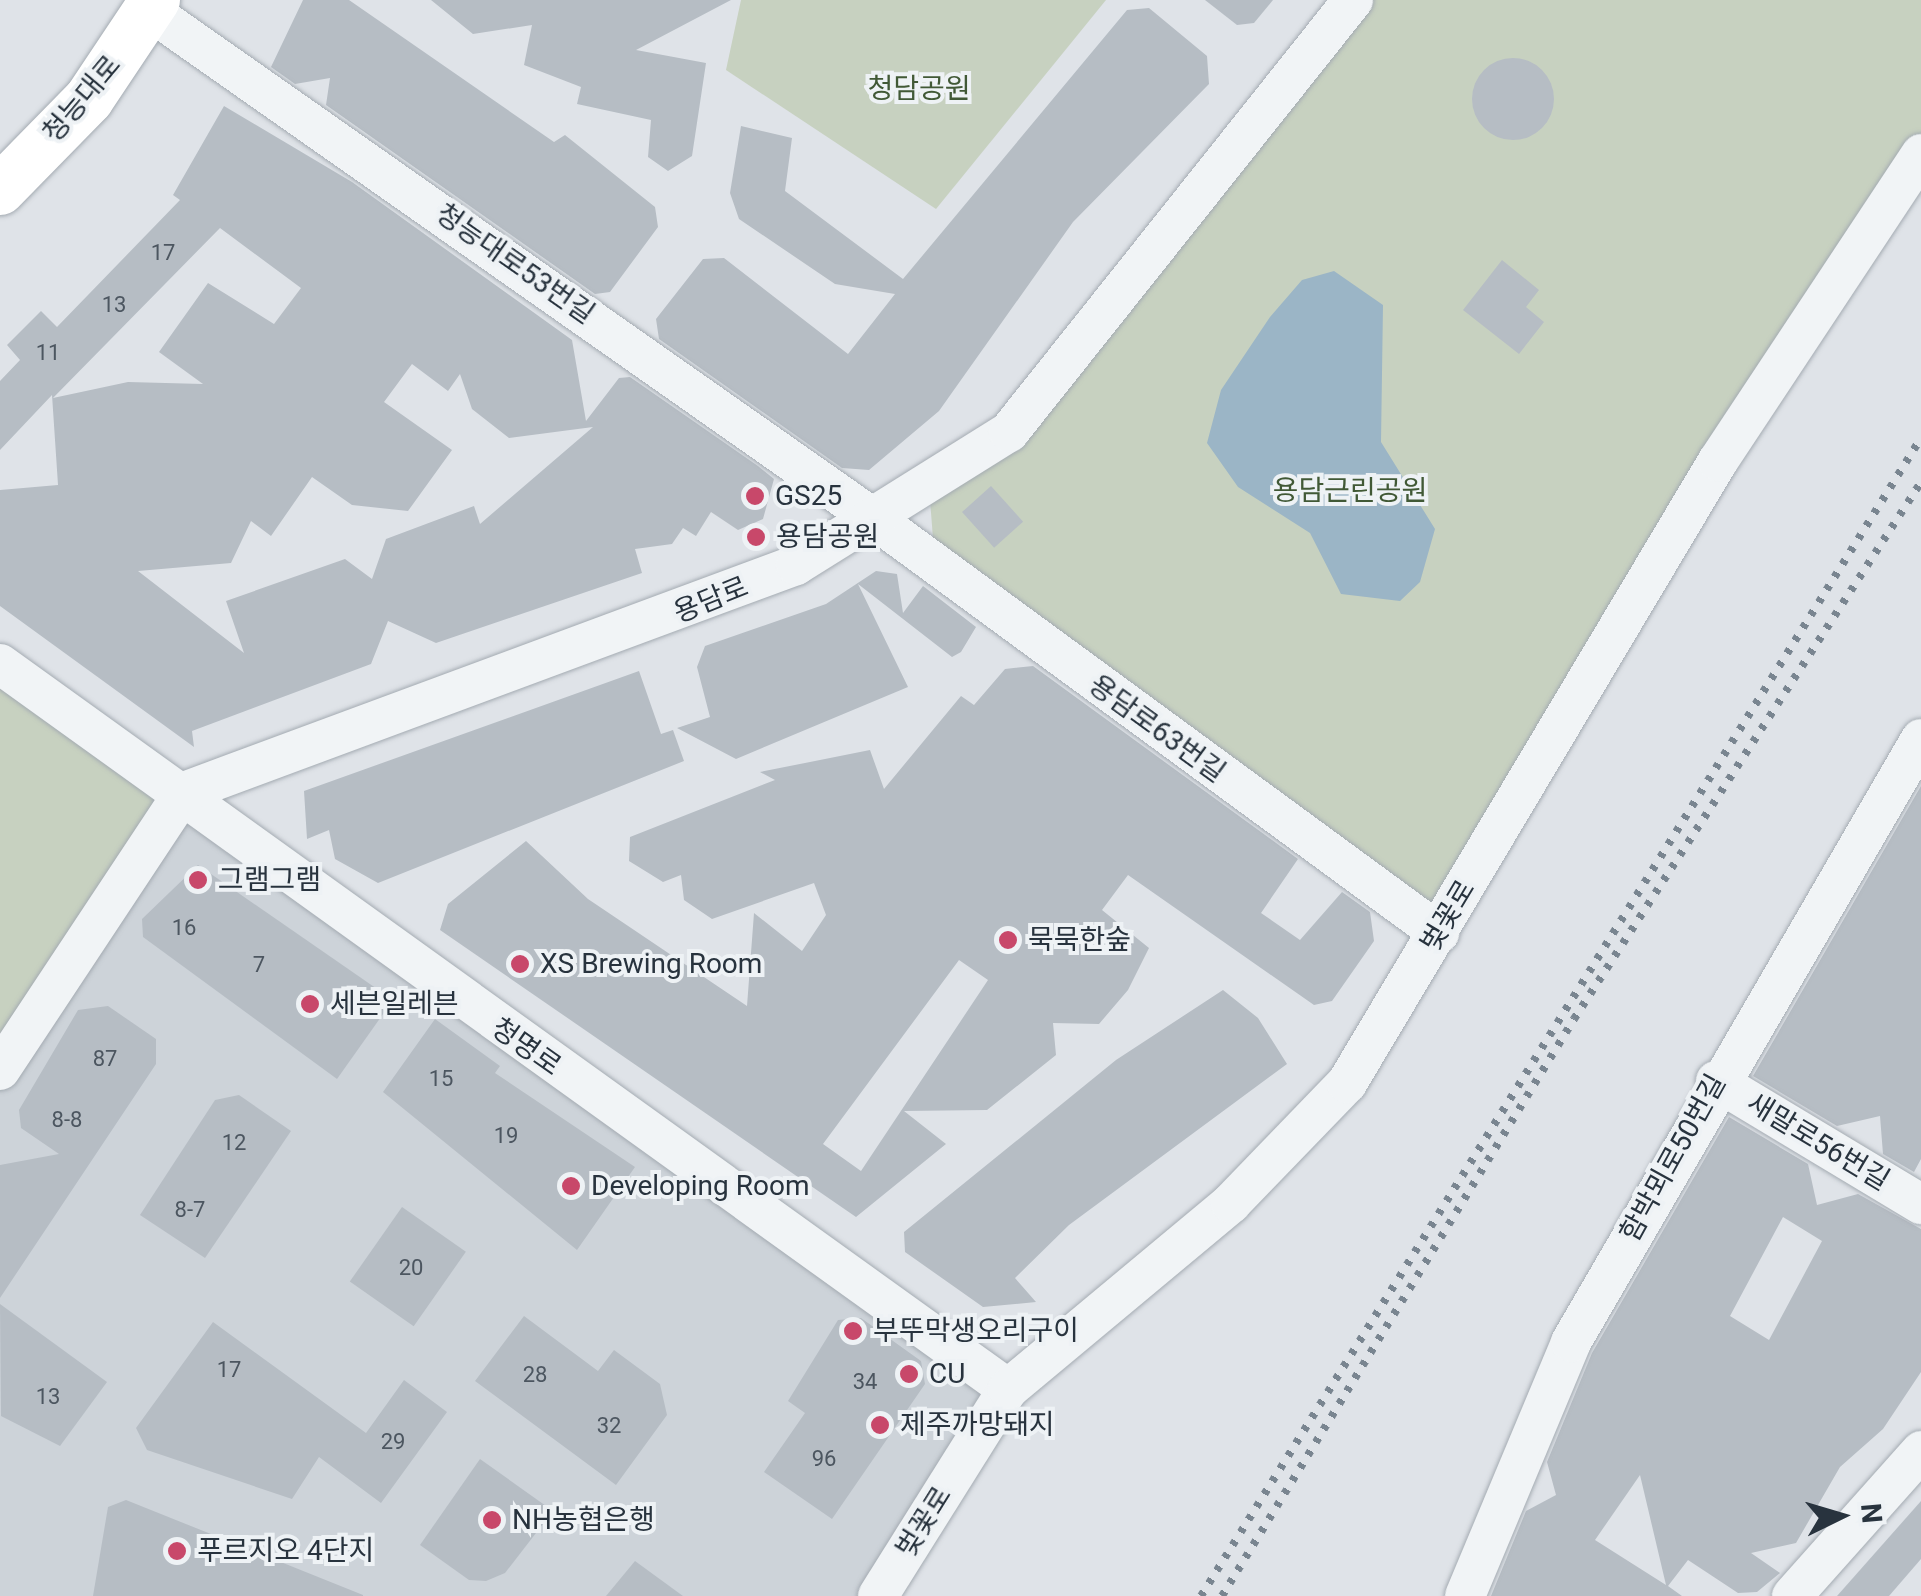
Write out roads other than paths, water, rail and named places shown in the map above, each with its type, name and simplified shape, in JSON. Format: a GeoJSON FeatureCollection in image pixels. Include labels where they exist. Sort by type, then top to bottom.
{"type":"FeatureCollection","features":[{"type":"Feature","properties":{"kind":"main road","name":"청능대로"},"geometry":{"type":"LineString","coordinates":[[0,190],[89,99],[152,6]]}},
{"type":"Feature","properties":{"kind":"street","name":"용담로"},"geometry":{"type":"LineString","coordinates":[[184,792],[641,628],[877,521],[1009,432],[1353,0]]}},
{"type":"Feature","properties":{"kind":"street","name":"청능대로53번길"},"geometry":{"type":"LineString","coordinates":[[152,6],[877,521]]}},
{"type":"Feature","properties":{"kind":"street","name":"벚꽃로"},"geometry":{"type":"LineString","coordinates":[[878,1596],[1008,1389],[1230,1203],[1348,1083],[1718,461],[1921,154]]}},
{"type":"Feature","properties":{"kind":"street","name":"용담로63번길"},"geometry":{"type":"LineString","coordinates":[[877,521],[1438,934]]}},
{"type":"Feature","properties":{"kind":"street","name":"청명로"},"geometry":{"type":"LineString","coordinates":[[6,681],[184,792],[341,917],[1008,1389]]}},
{"type":"Feature","properties":{"kind":"street","name":"함박뫼로50번길"},"geometry":{"type":"LineString","coordinates":[[1465,1596],[1571,1342],[1716,1080],[1921,739]]}},
{"type":"Feature","properties":{"kind":"street"},"geometry":{"type":"LineString","coordinates":[[1,1067],[184,792]]}},
{"type":"Feature","properties":{"kind":"street","name":"새말로56번길"},"geometry":{"type":"LineString","coordinates":[[1716,1080],[1921,1204]]}},
{"type":"Feature","properties":{"kind":"street"},"geometry":{"type":"LineString","coordinates":[[1792,1596],[1921,1451]]}},
{"type":"Feature","properties":{"kind":"water"},"geometry":{"type":"Polygon","coordinates":[[[1334,271],[1383,305],[1381,442],[1435,529],[1420,582],[1400,601],[1341,594],[1310,533],[1238,487],[1207,443],[1221,390],[1270,317],[1302,280],[1334,271]]]}},
{"type":"Feature","properties":{"kind":"railway"},"geometry":{"type":"LineString","coordinates":[[1201,1596],[1921,438]]}},
{"type":"Feature","properties":{"kind":"railway"},"geometry":{"type":"LineString","coordinates":[[1222,1596],[1574,1019],[1921,482]]}},
{"type":"Feature","properties":{"kind":"place","name":"GS25"},"geometry":{"type":"Point","coordinates":[755,496]}},
{"type":"Feature","properties":{"kind":"place","name":"용담공원"},"geometry":{"type":"Point","coordinates":[756,537]}},
{"type":"Feature","properties":{"kind":"place","name":"그램그램"},"geometry":{"type":"Point","coordinates":[198,880]}},
{"type":"Feature","properties":{"kind":"place","name":"묵묵한숲"},"geometry":{"type":"Point","coordinates":[1008,940]}},
{"type":"Feature","properties":{"kind":"place","name":"XS Brewing Room"},"geometry":{"type":"Point","coordinates":[520,964]}},
{"type":"Feature","properties":{"kind":"place","name":"세븐일레븐"},"geometry":{"type":"Point","coordinates":[310,1004]}},
{"type":"Feature","properties":{"kind":"place","name":"Developing Room"},"geometry":{"type":"Point","coordinates":[571,1186]}},
{"type":"Feature","properties":{"kind":"place","name":"부뚜막생오리구이"},"geometry":{"type":"Point","coordinates":[853,1331]}},
{"type":"Feature","properties":{"kind":"place","name":"CU"},"geometry":{"type":"Point","coordinates":[909,1374]}},
{"type":"Feature","properties":{"kind":"place","name":"제주까망돼지"},"geometry":{"type":"Point","coordinates":[880,1425]}},
{"type":"Feature","properties":{"kind":"place","name":"NH농협은행"},"geometry":{"type":"Point","coordinates":[492,1520]}},
{"type":"Feature","properties":{"kind":"place","name":"푸르지오 4단지"},"geometry":{"type":"Point","coordinates":[177,1551]}},
{"type":"Feature","properties":{"kind":"park label","name":"청담공원"},"geometry":{"type":"Point","coordinates":[919,89]}},
{"type":"Feature","properties":{"kind":"park label","name":"용담근린공원"},"geometry":{"type":"Point","coordinates":[1350,491]}}]}
